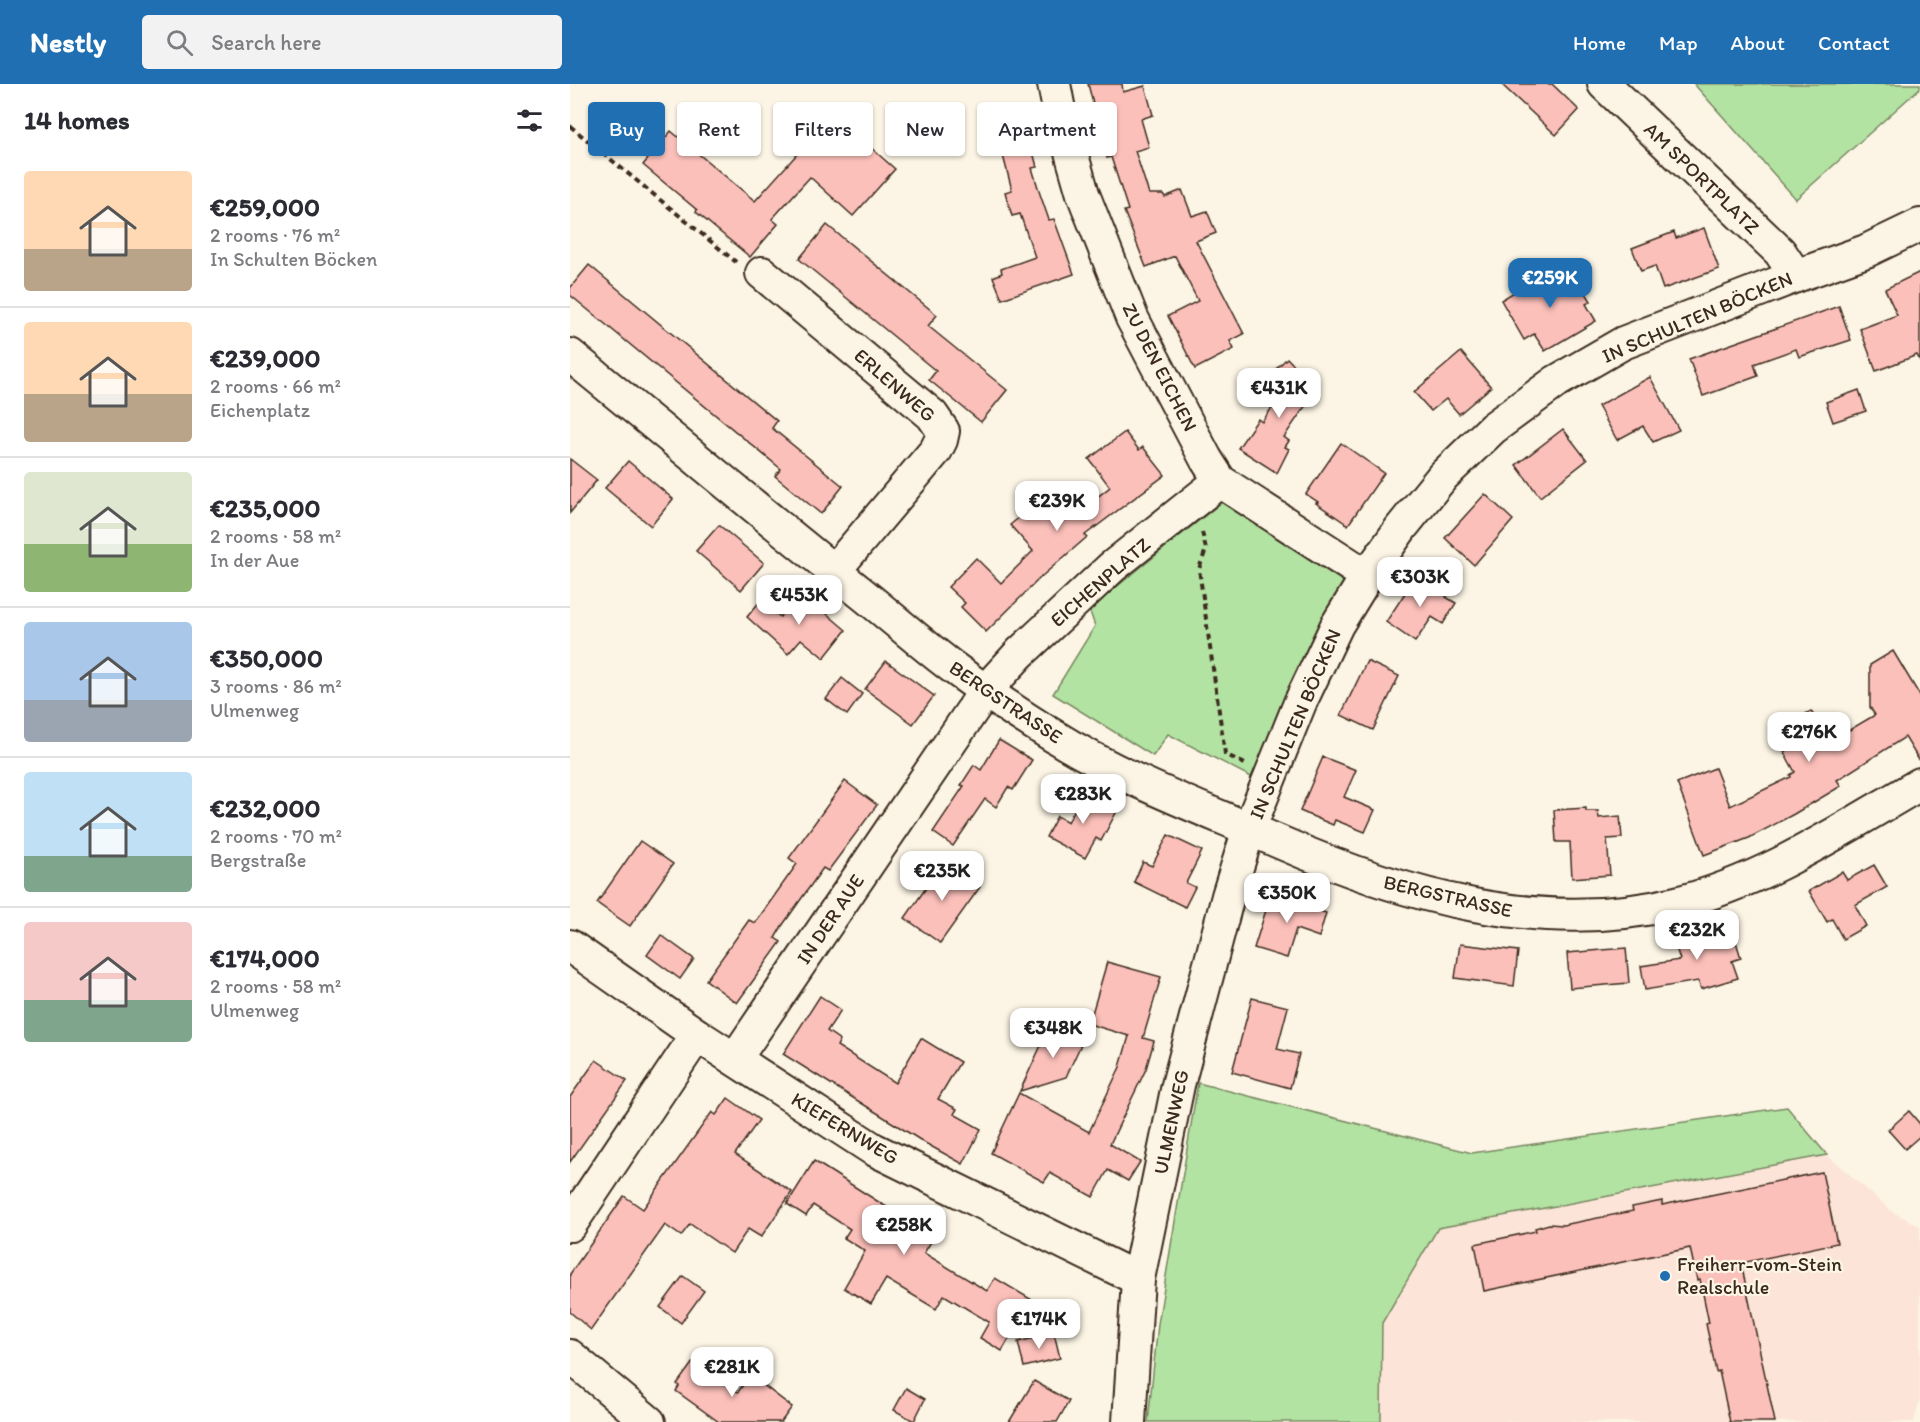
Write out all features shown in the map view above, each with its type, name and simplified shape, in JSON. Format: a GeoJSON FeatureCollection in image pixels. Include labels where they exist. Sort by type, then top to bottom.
{"type":"FeatureCollection","features":[{"type":"Feature","properties":{"kind":"street","name":"ZU DEN EICHEN"},"geometry":{"type":"LineString","coordinates":[[1054,84],[1083,194],[1132,318],[1206,459],[1220,481],[1367,576]]}},
{"type":"Feature","properties":{"kind":"street","name":"AM SPORTPLATZ"},"geometry":{"type":"LineString","coordinates":[[1604,84],[1780,252],[1796,276]]}},
{"type":"Feature","properties":{"kind":"street","name":"IN SCHULTEN BÖCKEN"},"geometry":{"type":"LineString","coordinates":[[1249,829],[1300,703],[1337,624],[1401,528],[1443,476],[1493,428],[1557,381],[1623,343],[1866,251],[1920,225]]}},
{"type":"Feature","properties":{"kind":"street","name":"ERLENWEG"},"geometry":{"type":"LineString","coordinates":[[762,273],[932,415],[943,431],[936,450],[834,571]]}},
{"type":"Feature","properties":{"kind":"street","name":"BERGSTRASSE"},"geometry":{"type":"LineString","coordinates":[[570,354],[955,669],[1054,736],[1134,779],[1313,857],[1403,889],[1495,910],[1552,915],[1616,913],[1676,903],[1746,880],[1808,849],[1920,784]]}},
{"type":"Feature","properties":{"kind":"street","name":"EICHENPLATZ"},"geometry":{"type":"LineString","coordinates":[[986,690],[1020,653],[1112,567],[1220,481]]}},
{"type":"Feature","properties":{"kind":"street","name":"IN DER AUE"},"geometry":{"type":"LineString","coordinates":[[735,1059],[986,690]]}},
{"type":"Feature","properties":{"kind":"street","name":"ULMENWEG"},"geometry":{"type":"LineString","coordinates":[[1129,1422],[1138,1279],[1178,1086],[1228,896],[1249,829]]}},
{"type":"Feature","properties":{"kind":"street","name":"KIEFERNWEG"},"geometry":{"type":"LineString","coordinates":[[570,946],[697,1035],[873,1149],[1138,1279]]}},
{"type":"Feature","properties":{"kind":"street"},"geometry":{"type":"LineString","coordinates":[[570,1225],[697,1035]]}},
{"type":"Feature","properties":{"kind":"street"},"geometry":{"type":"LineString","coordinates":[[570,1356],[649,1422]]}},
{"type":"Feature","properties":{"kind":"path"},"geometry":{"type":"LineString","coordinates":[[570,126],[739,264],[762,273]]}},
{"type":"Feature","properties":{"kind":"path"},"geometry":{"type":"LineString","coordinates":[[1199,569],[1225,754],[1270,776]]}},
{"type":"Feature","properties":{"kind":"shaded area","name":"Freiherr-vom-Stein Realschule"},"geometry":{"type":"Polygon","coordinates":[[[1827,1155],[1893,1212],[1920,1226],[1920,1399],[1914,1422],[1381,1422],[1382,1323],[1438,1228],[1827,1155]]]}},
{"type":"Feature","properties":{"kind":"green space"},"geometry":{"type":"Polygon","coordinates":[[[1694,84],[1920,84],[1920,88],[1796,199],[1694,84]]]}},
{"type":"Feature","properties":{"kind":"green space"},"geometry":{"type":"Polygon","coordinates":[[[1222,502],[1344,582],[1253,778],[1168,734],[1153,756],[1053,694],[1095,626],[1089,609],[1222,502]]]}},
{"type":"Feature","properties":{"kind":"green space"},"geometry":{"type":"Polygon","coordinates":[[[1198,1083],[1472,1153],[1787,1107],[1827,1155],[1438,1228],[1382,1323],[1381,1422],[1148,1422],[1158,1324],[1198,1083]]]}},
{"type":"Feature","properties":{"kind":"building"},"geometry":{"type":"Polygon","coordinates":[[[1088,84],[1122,84],[1123,92],[1145,86],[1153,115],[1141,119],[1149,147],[1135,151],[1149,194],[1163,194],[1165,197],[1182,190],[1192,216],[1207,211],[1216,233],[1196,241],[1244,334],[1230,341],[1234,349],[1195,369],[1168,316],[1198,301],[1175,256],[1146,267],[1124,211],[1128,210],[1111,157],[1107,158],[1106,156],[1117,156],[1117,102],[1093,102],[1088,84]]]}},
{"type":"Feature","properties":{"kind":"building"},"geometry":{"type":"Polygon","coordinates":[[[1501,84],[1552,84],[1579,110],[1556,135],[1501,84]]]}},
{"type":"Feature","properties":{"kind":"building"},"geometry":{"type":"Polygon","coordinates":[[[671,131],[677,136],[677,156],[701,156],[755,201],[795,156],[873,156],[873,150],[895,169],[853,216],[810,177],[772,219],[778,224],[750,257],[643,165],[650,156],[665,156],[665,138],[671,131]]]}},
{"type":"Feature","properties":{"kind":"building"},"geometry":{"type":"Polygon","coordinates":[[[1003,156],[1034,156],[1037,167],[1032,168],[1040,194],[1049,220],[1054,219],[1074,274],[1002,299],[993,277],[1002,273],[1001,269],[1035,257],[1020,214],[1012,216],[1005,192],[1012,190],[1003,156]]]}},
{"type":"Feature","properties":{"kind":"building"},"geometry":{"type":"Polygon","coordinates":[[[827,225],[937,315],[928,326],[1007,390],[981,422],[929,380],[936,371],[799,259],[827,225]]]}},
{"type":"Feature","properties":{"kind":"building"},"geometry":{"type":"Polygon","coordinates":[[[1704,228],[1719,269],[1663,289],[1655,266],[1641,271],[1632,248],[1674,232],[1676,238],[1704,228]]]}},
{"type":"Feature","properties":{"kind":"building"},"geometry":{"type":"Polygon","coordinates":[[[589,265],[777,421],[772,428],[843,486],[821,514],[775,476],[781,469],[570,295],[570,288],[589,265]]]}},
{"type":"Feature","properties":{"kind":"building"},"geometry":{"type":"Polygon","coordinates":[[[1552,269],[1562,282],[1574,274],[1591,301],[1586,304],[1596,321],[1545,351],[1534,334],[1524,340],[1501,300],[1552,269]]]}},
{"type":"Feature","properties":{"kind":"building"},"geometry":{"type":"Polygon","coordinates":[[[1920,272],[1920,361],[1917,355],[1876,371],[1860,329],[1897,315],[1885,289],[1920,272]]]}},
{"type":"Feature","properties":{"kind":"building"},"geometry":{"type":"Polygon","coordinates":[[[1839,306],[1851,340],[1799,357],[1796,349],[1754,364],[1758,376],[1703,396],[1689,359],[1839,306]]]}},
{"type":"Feature","properties":{"kind":"building"},"geometry":{"type":"Polygon","coordinates":[[[1461,352],[1491,387],[1459,414],[1446,399],[1431,411],[1414,392],[1461,352]]]}},
{"type":"Feature","properties":{"kind":"building"},"geometry":{"type":"Polygon","coordinates":[[[1287,358],[1317,389],[1284,437],[1289,441],[1285,447],[1289,449],[1277,473],[1238,448],[1258,419],[1262,422],[1286,388],[1276,378],[1276,369],[1287,358]]]}},
{"type":"Feature","properties":{"kind":"building"},"geometry":{"type":"Polygon","coordinates":[[[1650,377],[1679,430],[1653,442],[1643,426],[1617,440],[1598,406],[1650,377]]]}},
{"type":"Feature","properties":{"kind":"building"},"geometry":{"type":"Polygon","coordinates":[[[1859,390],[1866,411],[1833,422],[1826,402],[1859,390]]]}},
{"type":"Feature","properties":{"kind":"building"},"geometry":{"type":"Polygon","coordinates":[[[1563,429],[1587,460],[1540,497],[1516,465],[1563,429]]]}},
{"type":"Feature","properties":{"kind":"building"},"geometry":{"type":"Polygon","coordinates":[[[1125,432],[1139,450],[1143,447],[1165,475],[1085,535],[1087,537],[1041,577],[986,632],[961,607],[965,603],[948,587],[976,558],[1001,583],[1033,551],[1010,525],[1044,497],[1059,514],[1063,510],[1070,518],[1110,487],[1089,459],[1125,432]]]}},
{"type":"Feature","properties":{"kind":"building"},"geometry":{"type":"Polygon","coordinates":[[[1341,443],[1384,473],[1348,525],[1306,494],[1341,443]]]}},
{"type":"Feature","properties":{"kind":"building"},"geometry":{"type":"Polygon","coordinates":[[[570,459],[597,480],[570,513],[570,459]]]}},
{"type":"Feature","properties":{"kind":"building"},"geometry":{"type":"Polygon","coordinates":[[[628,461],[673,499],[651,526],[605,488],[628,461]]]}},
{"type":"Feature","properties":{"kind":"building"},"geometry":{"type":"Polygon","coordinates":[[[1485,494],[1513,520],[1474,565],[1445,538],[1485,494]]]}},
{"type":"Feature","properties":{"kind":"building"},"geometry":{"type":"Polygon","coordinates":[[[719,525],[764,563],[741,590],[696,551],[719,525]]]}},
{"type":"Feature","properties":{"kind":"building"},"geometry":{"type":"Polygon","coordinates":[[[1418,573],[1449,593],[1446,597],[1456,603],[1443,624],[1432,617],[1415,642],[1386,622],[1418,573]]]}},
{"type":"Feature","properties":{"kind":"building"},"geometry":{"type":"Polygon","coordinates":[[[801,592],[846,630],[824,658],[801,639],[788,654],[747,617],[761,600],[780,617],[801,592]]]}},
{"type":"Feature","properties":{"kind":"building"},"geometry":{"type":"Polygon","coordinates":[[[1893,651],[1920,696],[1920,762],[1905,737],[1837,780],[1841,786],[1794,814],[1749,838],[1704,855],[1677,783],[1715,768],[1730,806],[1791,777],[1790,775],[1795,772],[1784,752],[1787,750],[1783,744],[1792,739],[1784,726],[1811,711],[1829,742],[1875,715],[1870,707],[1870,665],[1893,651]]]}},
{"type":"Feature","properties":{"kind":"building"},"geometry":{"type":"Polygon","coordinates":[[[886,661],[934,696],[913,724],[865,689],[886,661]]]}},
{"type":"Feature","properties":{"kind":"building"},"geometry":{"type":"Polygon","coordinates":[[[1367,661],[1399,676],[1373,730],[1341,715],[1367,661]]]}},
{"type":"Feature","properties":{"kind":"building"},"geometry":{"type":"Polygon","coordinates":[[[842,678],[862,694],[847,715],[826,699],[842,678]]]}},
{"type":"Feature","properties":{"kind":"building"},"geometry":{"type":"Polygon","coordinates":[[[999,740],[1032,760],[1013,790],[1008,787],[996,807],[985,799],[953,846],[933,832],[964,786],[961,785],[974,765],[981,770],[999,740]]]}},
{"type":"Feature","properties":{"kind":"building"},"geometry":{"type":"Polygon","coordinates":[[[1323,757],[1356,770],[1344,797],[1375,810],[1365,832],[1335,820],[1333,825],[1300,811],[1323,757]]]}},
{"type":"Feature","properties":{"kind":"building"},"geometry":{"type":"Polygon","coordinates":[[[845,781],[877,805],[828,871],[823,868],[775,938],[781,942],[737,1003],[706,980],[749,920],[755,923],[797,864],[789,858],[845,781]]]}},
{"type":"Feature","properties":{"kind":"building"},"geometry":{"type":"Polygon","coordinates":[[[1085,791],[1118,809],[1101,841],[1096,838],[1085,858],[1046,837],[1057,816],[1068,822],[1085,791]]]}},
{"type":"Feature","properties":{"kind":"building"},"geometry":{"type":"Polygon","coordinates":[[[1586,808],[1586,811],[1598,811],[1599,818],[1620,816],[1622,838],[1607,839],[1610,875],[1572,878],[1570,842],[1556,842],[1554,810],[1586,808]]]}},
{"type":"Feature","properties":{"kind":"building"},"geometry":{"type":"Polygon","coordinates":[[[1168,835],[1202,851],[1186,883],[1195,887],[1185,907],[1134,882],[1143,862],[1152,866],[1168,835]]]}},
{"type":"Feature","properties":{"kind":"building"},"geometry":{"type":"Polygon","coordinates":[[[640,841],[673,864],[630,926],[597,903],[640,841]]]}},
{"type":"Feature","properties":{"kind":"building"},"geometry":{"type":"Polygon","coordinates":[[[944,862],[980,887],[940,943],[905,918],[944,862]]]}},
{"type":"Feature","properties":{"kind":"building"},"geometry":{"type":"Polygon","coordinates":[[[1874,865],[1887,887],[1855,905],[1866,926],[1843,939],[1832,919],[1827,922],[1809,891],[1842,872],[1847,880],[1874,865]]]}},
{"type":"Feature","properties":{"kind":"building"},"geometry":{"type":"Polygon","coordinates":[[[1272,891],[1305,902],[1304,906],[1326,913],[1319,937],[1296,929],[1287,958],[1254,948],[1272,891]]]}},
{"type":"Feature","properties":{"kind":"building"},"geometry":{"type":"Polygon","coordinates":[[[1731,925],[1741,958],[1732,961],[1738,978],[1701,989],[1698,981],[1645,990],[1641,966],[1680,960],[1674,941],[1731,925]]]}},
{"type":"Feature","properties":{"kind":"building"},"geometry":{"type":"Polygon","coordinates":[[[661,935],[694,959],[680,979],[647,955],[661,935]]]}},
{"type":"Feature","properties":{"kind":"building"},"geometry":{"type":"Polygon","coordinates":[[[1460,944],[1518,951],[1514,986],[1455,978],[1460,944]]]}},
{"type":"Feature","properties":{"kind":"building"},"geometry":{"type":"Polygon","coordinates":[[[1626,948],[1629,983],[1570,988],[1567,953],[1626,948]]]}},
{"type":"Feature","properties":{"kind":"building"},"geometry":{"type":"Polygon","coordinates":[[[1107,962],[1161,977],[1143,1038],[1154,1041],[1146,1069],[1110,1144],[1140,1162],[1128,1181],[1108,1170],[1093,1197],[1050,1173],[1044,1182],[991,1153],[1019,1093],[1089,1132],[1120,1067],[1129,1036],[1089,1024],[1107,962]]]}},
{"type":"Feature","properties":{"kind":"building"},"geometry":{"type":"Polygon","coordinates":[[[820,996],[841,1010],[827,1031],[840,1040],[837,1046],[895,1083],[921,1038],[960,1062],[938,1099],[957,1109],[954,1114],[981,1129],[963,1164],[925,1143],[783,1054],[820,996]]]}},
{"type":"Feature","properties":{"kind":"building"},"geometry":{"type":"Polygon","coordinates":[[[1252,998],[1288,1007],[1277,1049],[1299,1054],[1290,1088],[1232,1072],[1252,998]]]}},
{"type":"Feature","properties":{"kind":"building"},"geometry":{"type":"Polygon","coordinates":[[[1050,1026],[1083,1040],[1066,1077],[1020,1091],[1050,1026]]]}},
{"type":"Feature","properties":{"kind":"building"},"geometry":{"type":"Polygon","coordinates":[[[596,1060],[627,1081],[570,1162],[570,1097],[596,1060]]]}},
{"type":"Feature","properties":{"kind":"building"},"geometry":{"type":"Polygon","coordinates":[[[728,1098],[759,1120],[735,1154],[792,1192],[761,1237],[748,1229],[732,1253],[690,1224],[681,1236],[665,1225],[591,1330],[570,1312],[570,1274],[624,1196],[643,1209],[712,1112],[716,1115],[728,1098]]]}},
{"type":"Feature","properties":{"kind":"building"},"geometry":{"type":"Polygon","coordinates":[[[1909,1111],[1920,1124],[1920,1136],[1905,1149],[1888,1130],[1909,1111]]]}},
{"type":"Feature","properties":{"kind":"building"},"geometry":{"type":"Polygon","coordinates":[[[814,1161],[934,1237],[924,1253],[987,1291],[995,1278],[1032,1300],[1002,1351],[980,1338],[989,1322],[944,1295],[936,1309],[886,1279],[871,1304],[844,1288],[865,1251],[844,1238],[850,1229],[813,1205],[806,1216],[787,1204],[814,1161]]]}},
{"type":"Feature","properties":{"kind":"building"},"geometry":{"type":"Polygon","coordinates":[[[1822,1172],[1837,1243],[1741,1263],[1775,1422],[1730,1422],[1719,1371],[1716,1372],[1700,1279],[1697,1280],[1690,1248],[1484,1291],[1475,1244],[1536,1231],[1535,1228],[1549,1224],[1563,1225],[1633,1211],[1632,1207],[1662,1201],[1662,1205],[1822,1172]]]}},
{"type":"Feature","properties":{"kind":"building"},"geometry":{"type":"Polygon","coordinates":[[[683,1276],[704,1291],[681,1323],[660,1307],[683,1276]]]}},
{"type":"Feature","properties":{"kind":"building"},"geometry":{"type":"Polygon","coordinates":[[[1054,1333],[1060,1358],[1024,1367],[1018,1342],[1054,1333]]]}},
{"type":"Feature","properties":{"kind":"building"},"geometry":{"type":"Polygon","coordinates":[[[693,1362],[738,1392],[750,1375],[792,1407],[781,1422],[719,1422],[676,1391],[679,1386],[677,1384],[693,1362]]]}},
{"type":"Feature","properties":{"kind":"building"},"geometry":{"type":"Polygon","coordinates":[[[1034,1381],[1069,1401],[1057,1422],[1009,1422],[1034,1381]]]}},
{"type":"Feature","properties":{"kind":"building"},"geometry":{"type":"Polygon","coordinates":[[[906,1388],[925,1399],[914,1421],[894,1410],[906,1388]]]}},
{"type":"Feature","properties":{"kind":"place","name":"Freiherr-vom-Stein Realschule"},"geometry":{"type":"Point","coordinates":[1665,1276]}}]}
